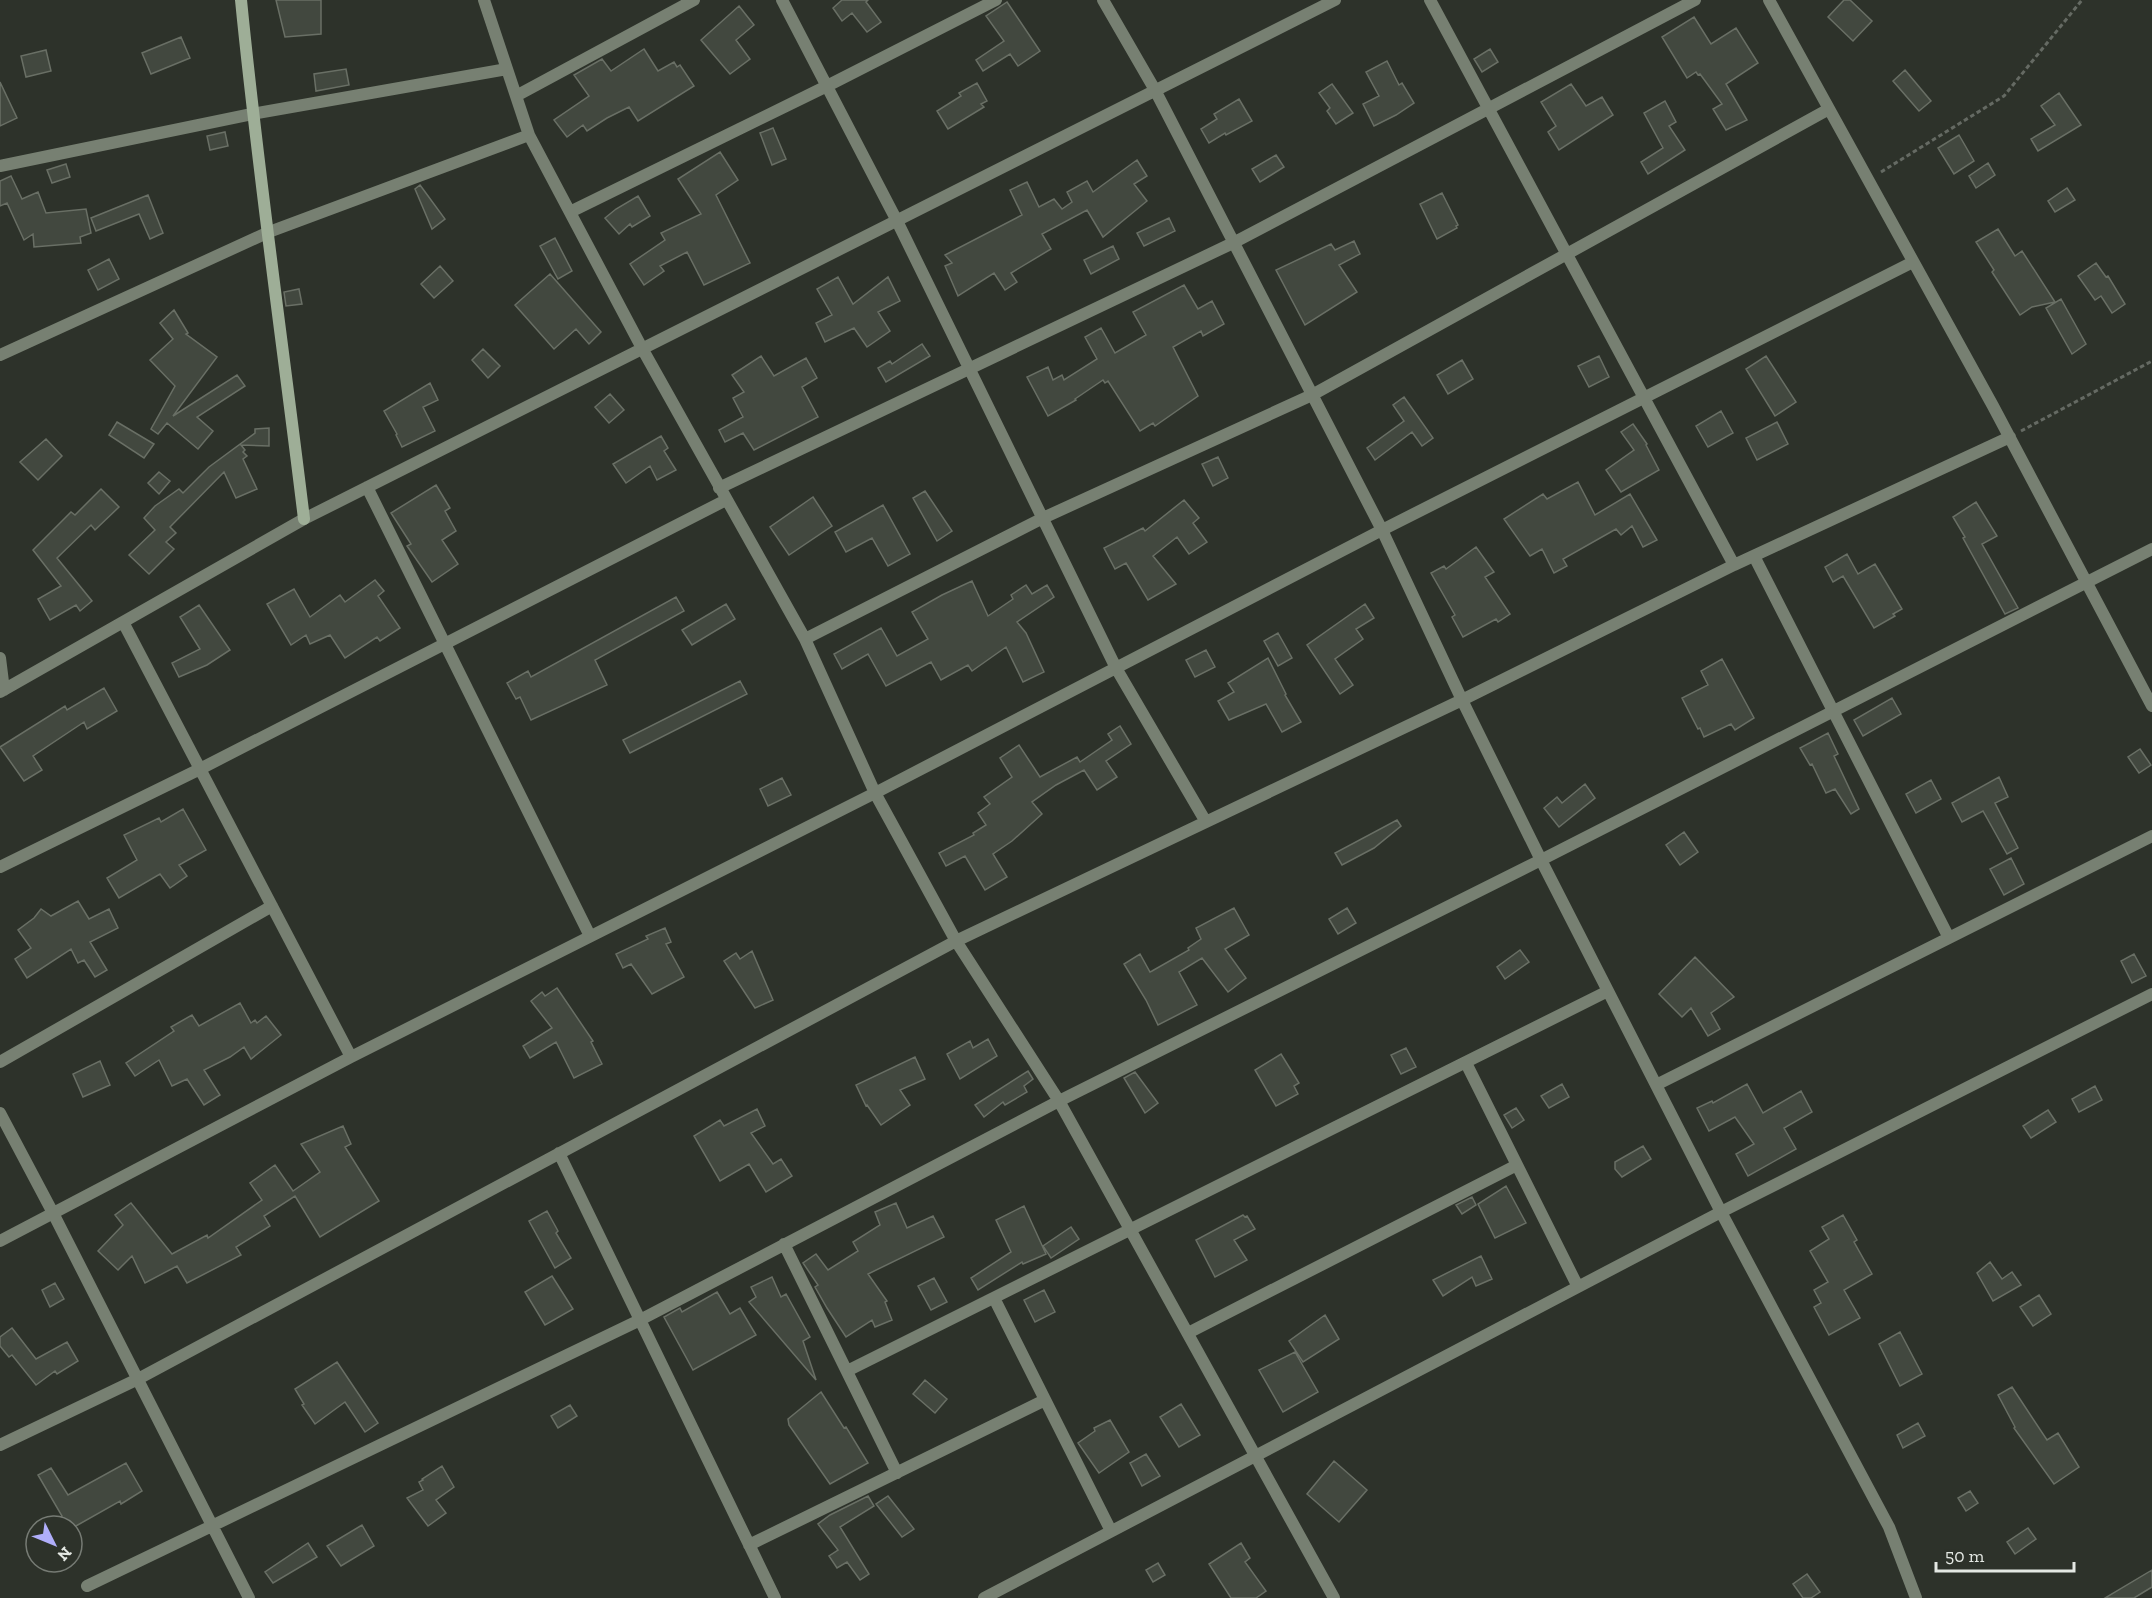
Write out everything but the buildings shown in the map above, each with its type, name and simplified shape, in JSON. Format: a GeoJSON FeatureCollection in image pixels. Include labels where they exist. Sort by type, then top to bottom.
{"type":"FeatureCollection","features":[{"type":"Feature","properties":{"kind":"street"},"geometry":{"type":"LineString","coordinates":[[241,0],[252,114],[269,232],[304,519]]}},
{"type":"Feature","properties":{"kind":"street"},"geometry":{"type":"LineString","coordinates":[[484,0],[529,135],[643,350],[805,639],[875,793],[956,941],[1059,1101],[1334,1598]]}},
{"type":"Feature","properties":{"kind":"street"},"geometry":{"type":"LineString","coordinates":[[516,96],[694,0]]}},
{"type":"Feature","properties":{"kind":"street"},"geometry":{"type":"LineString","coordinates":[[782,0],[897,221],[1116,668],[1206,822]]}},
{"type":"Feature","properties":{"kind":"street"},"geometry":{"type":"LineString","coordinates":[[570,212],[996,0]]}},
{"type":"Feature","properties":{"kind":"street"},"geometry":{"type":"LineString","coordinates":[[1103,0],[1155,90],[1382,530],[1541,860],[1721,1212],[1889,1527],[1916,1598]]}},
{"type":"Feature","properties":{"kind":"street"},"geometry":{"type":"LineString","coordinates":[[0,658],[2,691],[304,519],[1335,0]]}},
{"type":"Feature","properties":{"kind":"street"},"geometry":{"type":"LineString","coordinates":[[1430,0],[1734,565]]}},
{"type":"Feature","properties":{"kind":"street"},"geometry":{"type":"LineString","coordinates":[[719,488],[1233,243],[1695,0]]}},
{"type":"Feature","properties":{"kind":"street"},"geometry":{"type":"LineString","coordinates":[[1769,0],[2010,437],[2152,706]]}},
{"type":"Feature","properties":{"kind":"street"},"geometry":{"type":"LineString","coordinates":[[0,166],[252,114],[507,69]]}},
{"type":"Feature","properties":{"kind":"street"},"geometry":{"type":"LineString","coordinates":[[805,639],[1043,518],[1312,395],[1829,109]]}},
{"type":"Feature","properties":{"kind":"street"},"geometry":{"type":"LineString","coordinates":[[0,355],[269,232],[529,135]]}},
{"type":"Feature","properties":{"kind":"street"},"geometry":{"type":"LineString","coordinates":[[0,1241],[351,1057],[875,793],[1382,530],[1913,262]]}},
{"type":"Feature","properties":{"kind":"street"},"geometry":{"type":"LineString","coordinates":[[0,1445],[138,1378],[956,941],[1462,700],[1734,565],[2010,437]]}},
{"type":"Feature","properties":{"kind":"street"},"geometry":{"type":"LineString","coordinates":[[367,487],[590,936]]}},
{"type":"Feature","properties":{"kind":"street"},"geometry":{"type":"LineString","coordinates":[[0,867],[200,769],[726,500]]}},
{"type":"Feature","properties":{"kind":"street"},"geometry":{"type":"LineString","coordinates":[[87,1586],[640,1320],[1059,1101],[1541,860],[2152,549]]}},
{"type":"Feature","properties":{"kind":"street"},"geometry":{"type":"LineString","coordinates":[[1754,556],[1949,938]]}},
{"type":"Feature","properties":{"kind":"street"},"geometry":{"type":"LineString","coordinates":[[123,622],[351,1057]]}},
{"type":"Feature","properties":{"kind":"street"},"geometry":{"type":"LineString","coordinates":[[1656,1085],[2152,836]]}},
{"type":"Feature","properties":{"kind":"street"},"geometry":{"type":"LineString","coordinates":[[0,1062],[272,906]]}},
{"type":"Feature","properties":{"kind":"street"},"geometry":{"type":"LineString","coordinates":[[847,1371],[1608,991]]}},
{"type":"Feature","properties":{"kind":"street"},"geometry":{"type":"LineString","coordinates":[[984,1598],[1721,1212],[2152,994]]}},
{"type":"Feature","properties":{"kind":"street"},"geometry":{"type":"LineString","coordinates":[[1466,1063],[1578,1287]]}},
{"type":"Feature","properties":{"kind":"street"},"geometry":{"type":"LineString","coordinates":[[0,1113],[249,1598]]}},
{"type":"Feature","properties":{"kind":"street"},"geometry":{"type":"LineString","coordinates":[[559,1153],[775,1598]]}},
{"type":"Feature","properties":{"kind":"street"},"geometry":{"type":"LineString","coordinates":[[1188,1333],[1517,1165]]}},
{"type":"Feature","properties":{"kind":"street"},"geometry":{"type":"LineString","coordinates":[[784,1244],[897,1473]]}},
{"type":"Feature","properties":{"kind":"street"},"geometry":{"type":"LineString","coordinates":[[994,1298],[1111,1532]]}},
{"type":"Feature","properties":{"kind":"street"},"geometry":{"type":"LineString","coordinates":[[749,1545],[1045,1400]]}},
{"type":"Feature","properties":{"kind":"path"},"geometry":{"type":"LineString","coordinates":[[1868,180],[2004,96],[2082,0]]}},
{"type":"Feature","properties":{"kind":"path"},"geometry":{"type":"LineString","coordinates":[[2010,437],[2152,361]]}}]}
